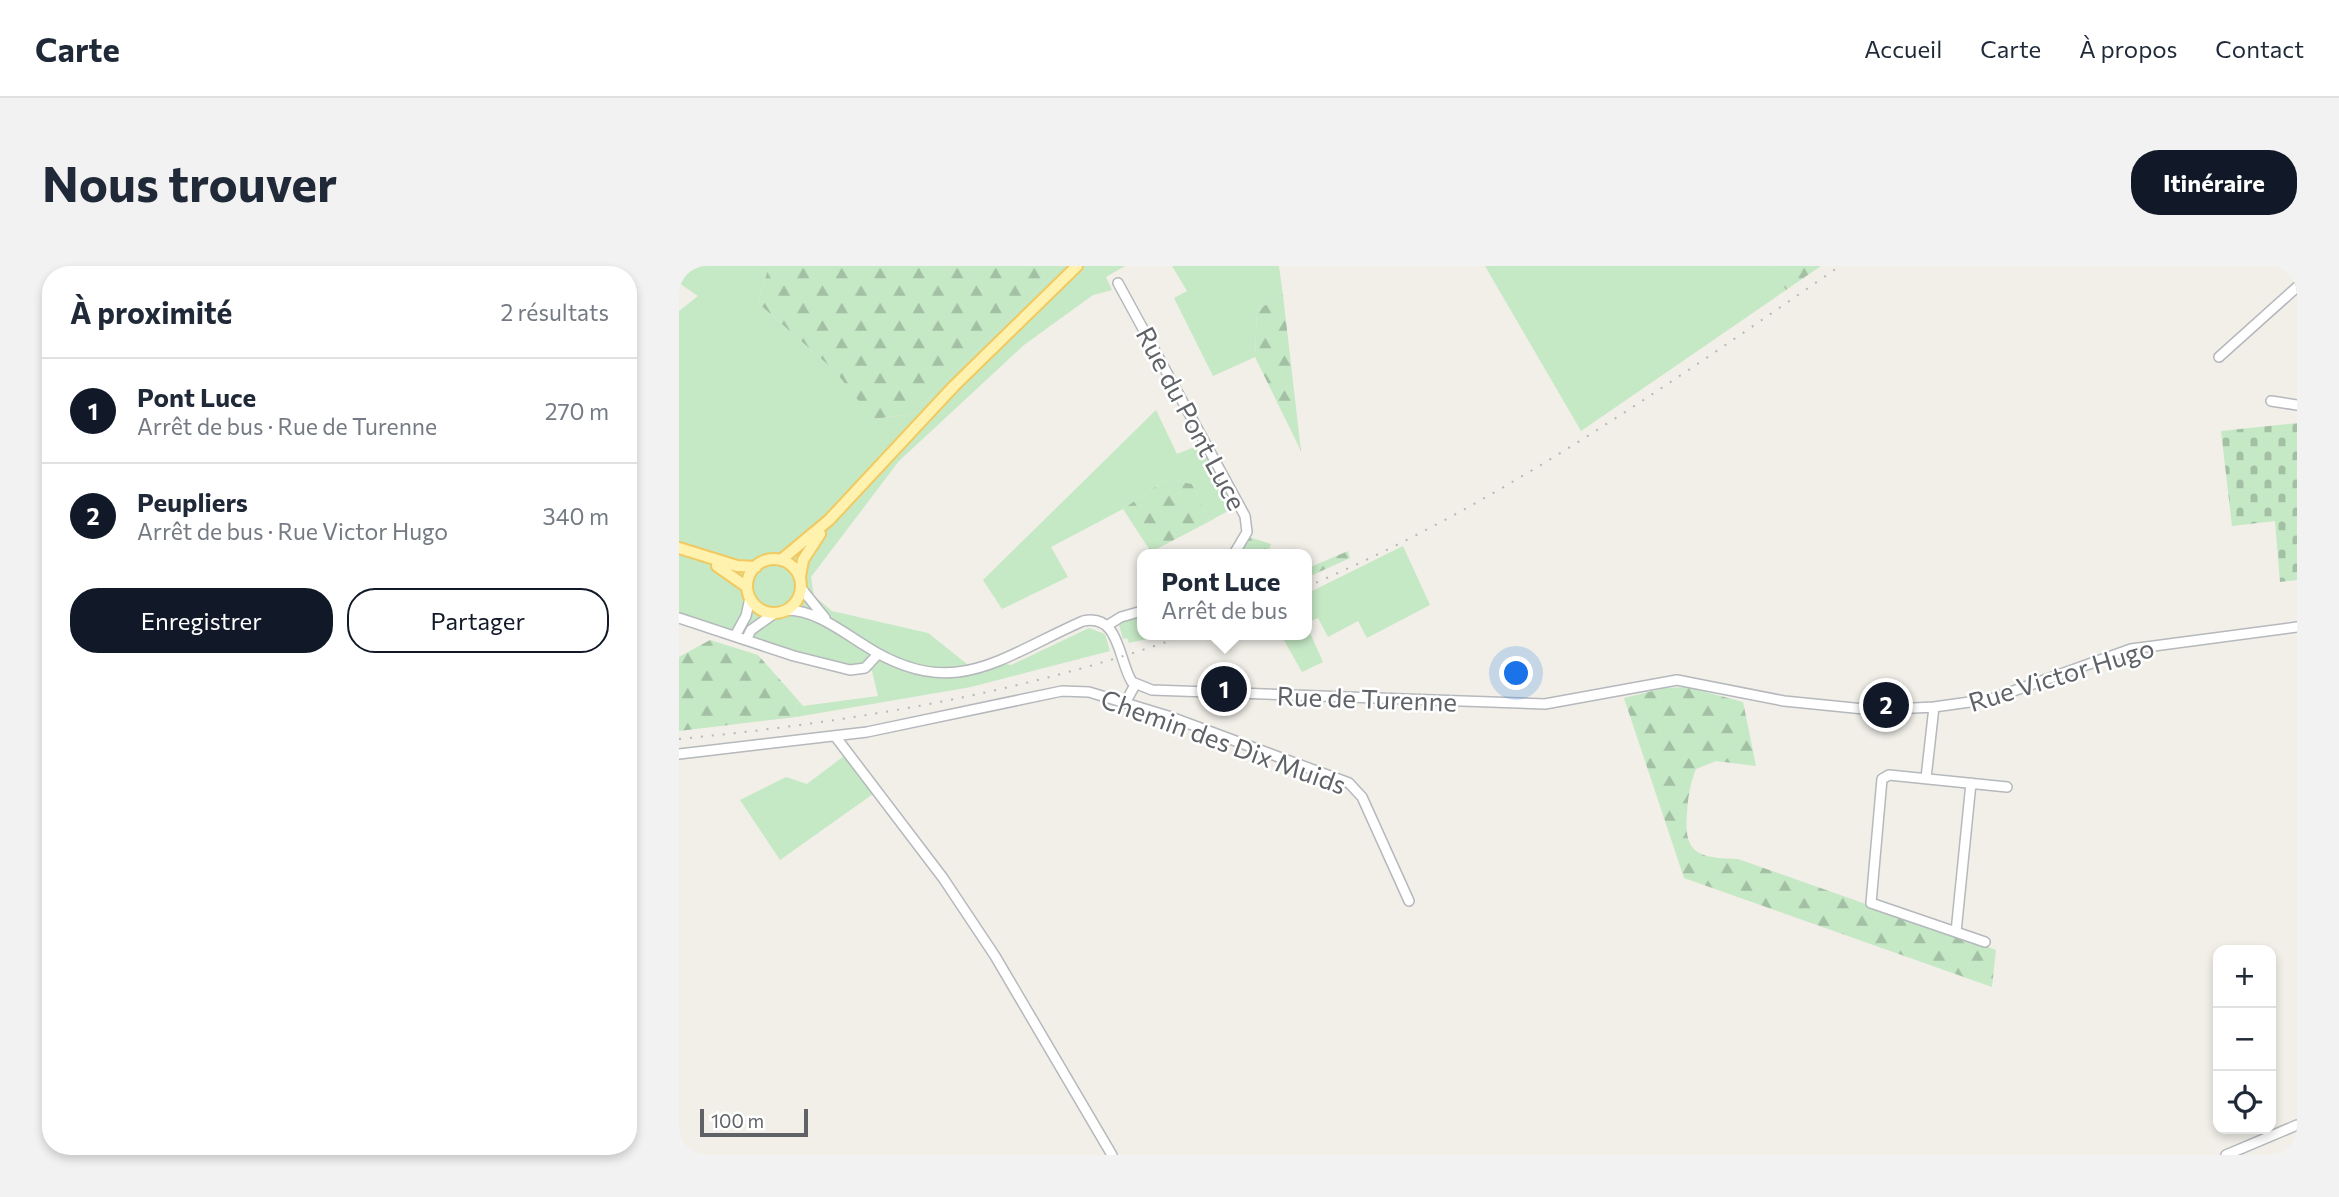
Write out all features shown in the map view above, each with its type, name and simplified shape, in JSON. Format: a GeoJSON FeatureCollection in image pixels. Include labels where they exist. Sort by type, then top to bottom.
{"type":"FeatureCollection","features":[{"type":"Feature","properties":{"kind":"main road"},"geometry":{"type":"LineString","coordinates":[[781,560],[829,520],[938,401],[1077,266]]}},
{"type":"Feature","properties":{"kind":"main road"},"geometry":{"type":"LineString","coordinates":[[679,548],[734,575],[760,609],[781,611],[795,603],[803,560],[829,520]]}},
{"type":"Feature","properties":{"kind":"main road"},"geometry":{"type":"LineString","coordinates":[[703,558],[737,566],[756,567]]}},
{"type":"Feature","properties":{"kind":"main road"},"geometry":{"type":"LineString","coordinates":[[749,592],[749,576],[756,567],[769,560],[781,560],[794,568],[800,583]]}},
{"type":"Feature","properties":{"kind":"street","name":"Rue du Pont Luce"},"geometry":{"type":"LineString","coordinates":[[1118,283],[1245,516],[1247,532],[1237,549]]}},
{"type":"Feature","properties":{"kind":"street"},"geometry":{"type":"LineString","coordinates":[[2219,357],[2297,287]]}},
{"type":"Feature","properties":{"kind":"street"},"geometry":{"type":"LineString","coordinates":[[2271,401],[2297,405]]}},
{"type":"Feature","properties":{"kind":"street"},"geometry":{"type":"LineString","coordinates":[[800,583],[808,601],[831,624]]}},
{"type":"Feature","properties":{"kind":"street"},"geometry":{"type":"LineString","coordinates":[[735,636],[746,616],[749,592]]}},
{"type":"Feature","properties":{"kind":"street"},"geometry":{"type":"LineString","coordinates":[[746,640],[751,630],[781,611],[806,613],[831,624],[878,654],[917,672],[954,673],[995,662],[1083,621],[1097,620],[1108,625],[1135,685],[1125,703]]}},
{"type":"Feature","properties":{"kind":"street"},"geometry":{"type":"LineString","coordinates":[[1108,625],[1121,617],[1137,612]]}},
{"type":"Feature","properties":{"kind":"street"},"geometry":{"type":"LineString","coordinates":[[679,618],[794,656],[850,670],[865,668],[878,654]]}},
{"type":"Feature","properties":{"kind":"street","name":"Rue Victor Hugo"},"geometry":{"type":"LineString","coordinates":[[1741,693],[1867,709],[1934,707],[1991,699],[2131,649],[2297,627]]}},
{"type":"Feature","properties":{"kind":"street","name":"Rue de Turenne"},"geometry":{"type":"LineString","coordinates":[[1135,685],[1163,691],[1531,704],[1565,702],[1667,680],[1689,681],[1741,693]]}},
{"type":"Feature","properties":{"kind":"street","name":"Chemin des Dix Muids"},"geometry":{"type":"LineString","coordinates":[[679,754],[835,736],[1067,691],[1090,692],[1259,749],[1353,786],[1362,797],[1409,901]]}},
{"type":"Feature","properties":{"kind":"street"},"geometry":{"type":"LineString","coordinates":[[1926,778],[1934,707]]}},
{"type":"Feature","properties":{"kind":"street"},"geometry":{"type":"LineString","coordinates":[[835,736],[943,878],[995,956],[1112,1155]]}},
{"type":"Feature","properties":{"kind":"street"},"geometry":{"type":"LineString","coordinates":[[1985,942],[1870,901],[1882,779],[1889,775],[2007,787]]}},
{"type":"Feature","properties":{"kind":"street"},"geometry":{"type":"LineString","coordinates":[[1956,932],[1971,783]]}},
{"type":"Feature","properties":{"kind":"street"},"geometry":{"type":"LineString","coordinates":[[2226,1155],[2297,1125]]}},
{"type":"Feature","properties":{"kind":"green space"},"geometry":{"type":"Polygon","coordinates":[[[683,266],[769,266],[758,303],[835,371],[874,419],[913,414],[1062,266],[1125,266],[1106,277],[1112,290],[1093,295],[1024,345],[899,461],[811,577],[814,596],[832,611],[928,633],[967,664],[972,674],[1001,663],[1011,665],[1089,628],[1105,634],[1110,651],[971,687],[796,717],[798,700],[803,706],[878,696],[872,671],[793,652],[679,613],[679,311],[698,296],[679,283],[683,266]]]}},
{"type":"Feature","properties":{"kind":"green space"},"geometry":{"type":"Polygon","coordinates":[[[769,266],[1062,266],[913,414],[873,419],[835,371],[758,303],[769,266]]]}},
{"type":"Feature","properties":{"kind":"green space"},"geometry":{"type":"Polygon","coordinates":[[[1172,266],[1279,266],[1283,295],[1257,310],[1255,357],[1213,376],[1174,298],[1187,291],[1172,266]]]}},
{"type":"Feature","properties":{"kind":"green space"},"geometry":{"type":"Polygon","coordinates":[[[1485,266],[1771,266],[1786,290],[1581,431],[1485,266]]]}},
{"type":"Feature","properties":{"kind":"green space"},"geometry":{"type":"Polygon","coordinates":[[[1771,266],[1821,266],[1786,290],[1771,266]]]}},
{"type":"Feature","properties":{"kind":"green space"},"geometry":{"type":"Polygon","coordinates":[[[1283,295],[1301,451],[1255,357],[1257,310],[1283,295]]]}},
{"type":"Feature","properties":{"kind":"green space"},"geometry":{"type":"Polygon","coordinates":[[[1156,410],[1177,454],[1202,444],[1235,507],[1210,521],[1192,484],[1167,479],[1123,509],[1051,547],[1068,577],[1002,609],[983,580],[1156,410]]]}},
{"type":"Feature","properties":{"kind":"green space"},"geometry":{"type":"Polygon","coordinates":[[[2297,423],[2297,580],[2280,582],[2275,521],[2232,526],[2221,431],[2297,423]]]}},
{"type":"Feature","properties":{"kind":"green space"},"geometry":{"type":"Polygon","coordinates":[[[1167,479],[1192,484],[1210,521],[1157,549],[1149,549],[1123,509],[1167,479]]]}},
{"type":"Feature","properties":{"kind":"green space"},"geometry":{"type":"Polygon","coordinates":[[[1249,537],[1271,544],[1270,549],[1240,549],[1249,537]]]}},
{"type":"Feature","properties":{"kind":"green space"},"geometry":{"type":"Polygon","coordinates":[[[1403,546],[1430,605],[1367,638],[1358,621],[1328,637],[1318,618],[1312,620],[1312,591],[1403,546]]]}},
{"type":"Feature","properties":{"kind":"green space"},"geometry":{"type":"Polygon","coordinates":[[[1348,551],[1350,558],[1312,575],[1312,566],[1348,551]]]}},
{"type":"Feature","properties":{"kind":"green space"},"geometry":{"type":"Polygon","coordinates":[[[1137,617],[1137,640],[1142,640],[1129,643],[1127,638],[1123,639],[1119,625],[1125,620],[1137,617]]]}},
{"type":"Feature","properties":{"kind":"green space"},"geometry":{"type":"Polygon","coordinates":[[[1312,637],[1323,662],[1302,672],[1284,640],[1312,640],[1312,637]]]}},
{"type":"Feature","properties":{"kind":"green space"},"geometry":{"type":"Polygon","coordinates":[[[710,640],[758,655],[798,700],[796,717],[679,731],[679,657],[710,640]]]}},
{"type":"Feature","properties":{"kind":"green space"},"geometry":{"type":"Polygon","coordinates":[[[1687,687],[1743,702],[1756,766],[1716,761],[1696,769],[1689,796],[1686,827],[1691,846],[1704,855],[1738,859],[1996,950],[1992,987],[1684,878],[1624,698],[1665,688],[1687,687]]]}},
{"type":"Feature","properties":{"kind":"green space"},"geometry":{"type":"Polygon","coordinates":[[[844,756],[873,794],[780,860],[740,800],[786,777],[807,784],[844,756]]]}},
{"type":"Feature","properties":{"kind":"railway"},"geometry":{"type":"LineString","coordinates":[[1312,584],[1377,555],[1515,481],[1647,398],[1840,266]]}},
{"type":"Feature","properties":{"kind":"railway"},"geometry":{"type":"LineString","coordinates":[[679,739],[808,724],[935,703],[1062,674],[1171,640]]}},
{"type":"Feature","properties":{"kind":"place","name":"Pont Luce"},"geometry":{"type":"Point","coordinates":[1224,689]}},
{"type":"Feature","properties":{"kind":"place","name":"Peupliers"},"geometry":{"type":"Point","coordinates":[1886,705]}}]}
